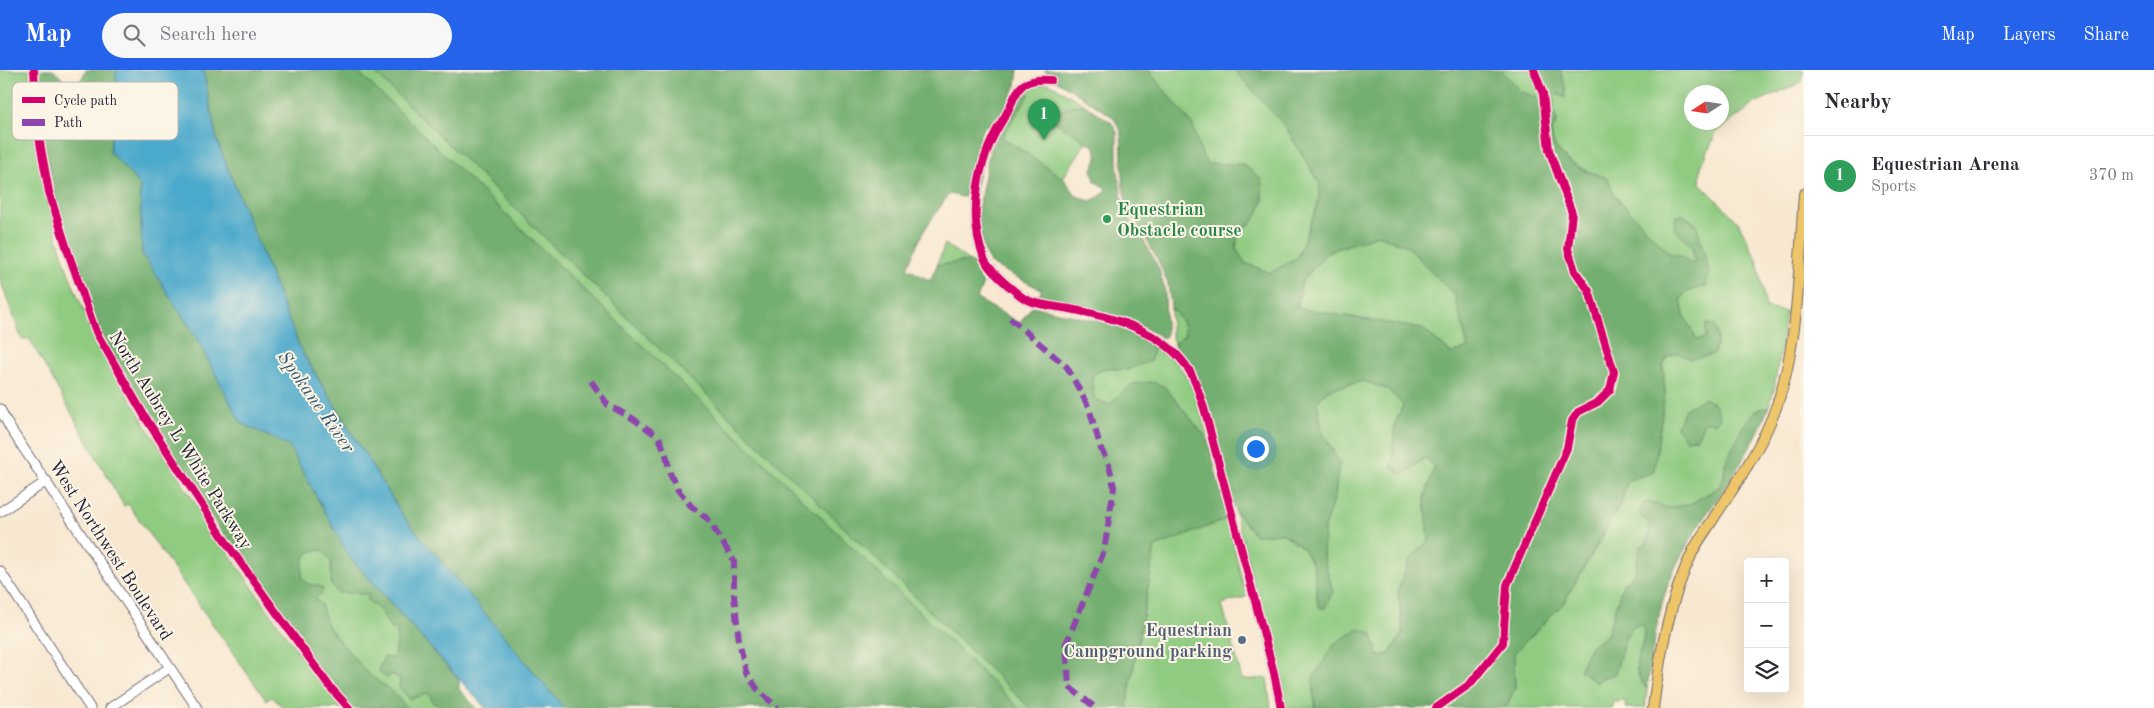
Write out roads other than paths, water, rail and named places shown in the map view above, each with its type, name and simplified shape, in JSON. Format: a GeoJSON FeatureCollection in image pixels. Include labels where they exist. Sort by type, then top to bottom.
{"type":"FeatureCollection","features":[{"type":"Feature","properties":{"kind":"main road"},"geometry":{"type":"LineString","coordinates":[[1652,708],[1659,656],[1674,599],[1694,551],[1745,470],[1772,418],[1786,374],[1795,312],[1804,194]]}},
{"type":"Feature","properties":{"kind":"street"},"geometry":{"type":"LineString","coordinates":[[1052,80],[1036,79],[1022,85],[986,152],[975,211],[976,231],[984,260],[992,271],[1028,300],[1092,313],[1129,324],[1168,347],[1189,370],[1204,408],[1274,673],[1281,708]]}},
{"type":"Feature","properties":{"kind":"street","name":"North Aubrey L White Parkway"},"geometry":{"type":"LineString","coordinates":[[40,140],[50,192],[68,252],[96,332],[145,417],[228,545],[330,687],[349,708]]}},
{"type":"Feature","properties":{"kind":"street","name":"West Northwest Boulevard"},"geometry":{"type":"LineString","coordinates":[[0,409],[10,428],[197,708]]}},
{"type":"Feature","properties":{"kind":"street"},"geometry":{"type":"LineString","coordinates":[[0,512],[46,481]]}},
{"type":"Feature","properties":{"kind":"street"},"geometry":{"type":"LineString","coordinates":[[0,571],[90,708]]}},
{"type":"Feature","properties":{"kind":"street"},"geometry":{"type":"LineString","coordinates":[[110,708],[169,668]]}},
{"type":"Feature","properties":{"kind":"water","name":"Spokane River"},"geometry":{"type":"Polygon","coordinates":[[[117,70],[203,70],[217,141],[301,351],[403,516],[564,708],[485,708],[349,556],[289,446],[241,423],[196,337],[142,253],[140,185],[110,152],[111,140],[178,140],[178,82],[116,82],[117,70]]]}},
{"type":"Feature","properties":{"kind":"place","name":"Equestrian Arena"},"geometry":{"type":"Point","coordinates":[1044,140]}},
{"type":"Feature","properties":{"kind":"place","name":"Equestrian Obstacle course"},"geometry":{"type":"Point","coordinates":[1107,219]}},
{"type":"Feature","properties":{"kind":"place","name":"Equestrian Campground parking"},"geometry":{"type":"Point","coordinates":[1242,640]}}]}
